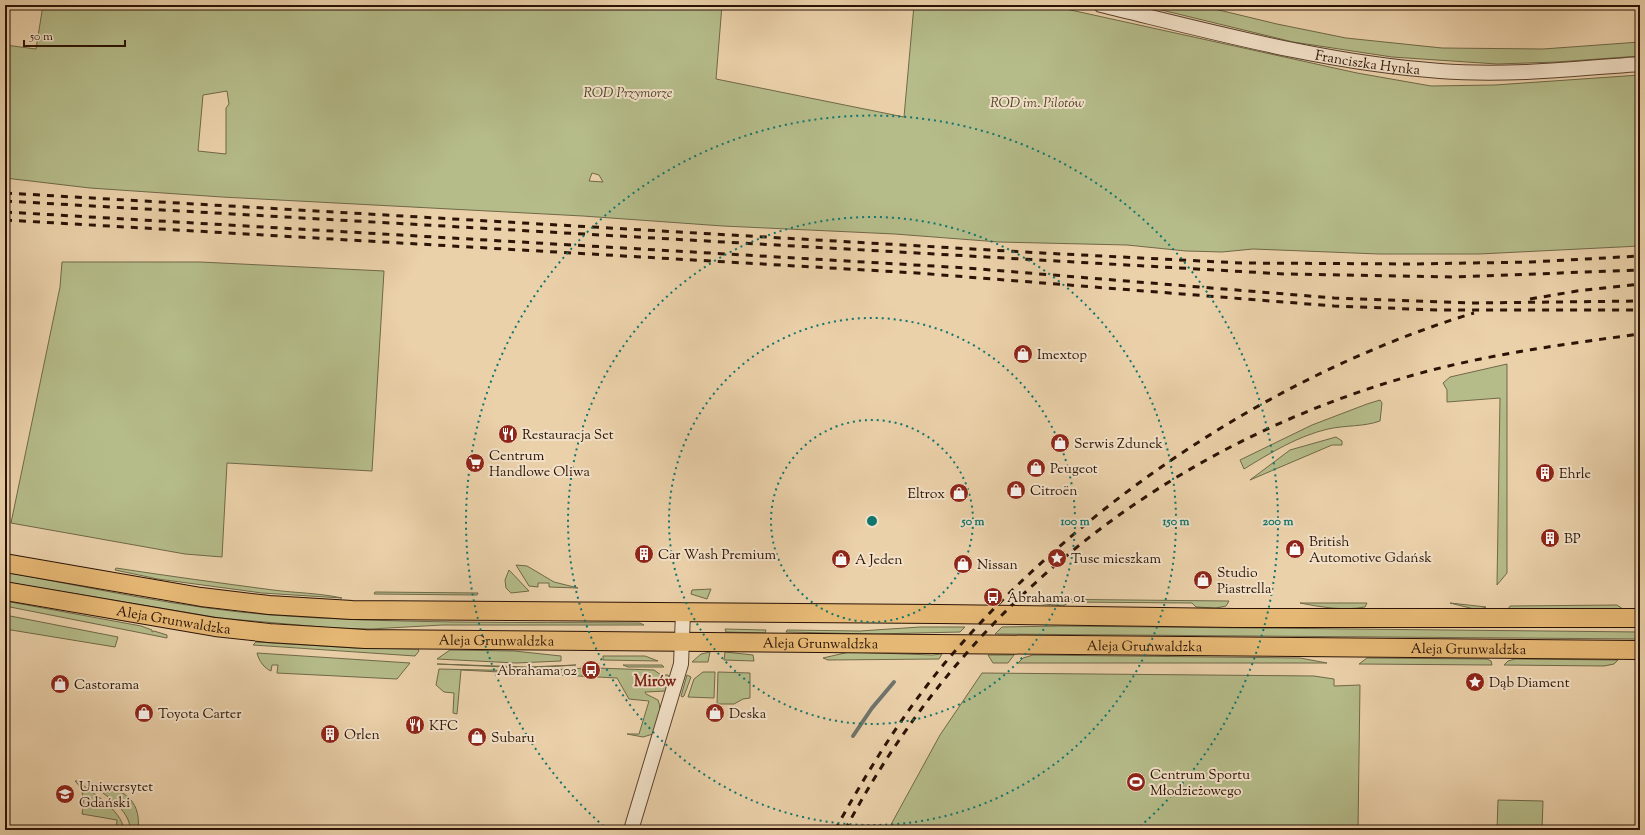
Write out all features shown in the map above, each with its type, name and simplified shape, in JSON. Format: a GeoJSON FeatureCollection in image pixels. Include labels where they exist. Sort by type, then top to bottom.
{"type":"FeatureCollection","features":[{"type":"Feature","properties":{"kind":"main road","name":"Aleja Grunwaldzka"},"geometry":{"type":"LineString","coordinates":[[5,563],[201,597],[269,605],[352,610],[1234,618],[1640,618]]}},
{"type":"Feature","properties":{"kind":"main road","name":"Aleja Grunwaldzka"},"geometry":{"type":"LineString","coordinates":[[5,591],[215,627],[270,634],[364,639],[1640,650]]}},
{"type":"Feature","properties":{"kind":"main road"},"geometry":{"type":"LineString","coordinates":[[776,614],[776,642]]}},
{"type":"Feature","properties":{"kind":"street","name":"Franciszka Hynka"},"geometry":{"type":"LineString","coordinates":[[1101,5],[1285,48],[1360,63],[1441,71],[1498,72],[1640,64]]}},
{"type":"Feature","properties":{"kind":"street"},"geometry":{"type":"LineString","coordinates":[[631,830],[682,660],[684,613]]}},
{"type":"Feature","properties":{"kind":"green space"},"geometry":{"type":"Polygon","coordinates":[[[43,5],[722,5],[716,79],[904,117],[914,5],[1048,5],[1357,73],[1431,86],[1495,85],[1640,75],[1640,246],[1479,254],[1379,254],[1253,249],[1222,252],[1186,251],[1127,245],[999,242],[895,234],[723,226],[583,216],[222,197],[90,188],[5,178],[5,45],[36,49],[43,5]],[[227,91],[203,95],[198,151],[226,154],[226,108],[229,104],[227,91]],[[592,173],[589,181],[603,182],[599,175],[592,173]]]}},
{"type":"Feature","properties":{"kind":"green space"},"geometry":{"type":"Polygon","coordinates":[[[1141,5],[1198,5],[1277,24],[1346,38],[1442,48],[1543,49],[1640,42],[1640,56],[1557,62],[1497,64],[1392,57],[1293,42],[1141,5]]]}},
{"type":"Feature","properties":{"kind":"green space"},"geometry":{"type":"Polygon","coordinates":[[[62,262],[200,262],[384,271],[372,471],[227,463],[222,557],[185,554],[11,523],[60,287],[62,262]]]}},
{"type":"Feature","properties":{"kind":"green space"},"geometry":{"type":"Polygon","coordinates":[[[1507,364],[1507,573],[1497,585],[1500,398],[1447,402],[1447,390],[1443,383],[1450,377],[1507,364]]]}},
{"type":"Feature","properties":{"kind":"green space"},"geometry":{"type":"Polygon","coordinates":[[[1380,400],[1382,403],[1380,421],[1317,432],[1284,446],[1244,469],[1240,460],[1312,425],[1380,400]]]}},
{"type":"Feature","properties":{"kind":"green space"},"geometry":{"type":"Polygon","coordinates":[[[1336,437],[1342,441],[1342,445],[1332,445],[1250,480],[1290,450],[1336,437]]]}},
{"type":"Feature","properties":{"kind":"green space"},"geometry":{"type":"Polygon","coordinates":[[[516,565],[527,566],[554,582],[578,588],[549,587],[549,583],[538,583],[538,587],[529,586],[516,565]]]}},
{"type":"Feature","properties":{"kind":"green space"},"geometry":{"type":"Polygon","coordinates":[[[116,568],[342,598],[262,593],[158,579],[115,570],[116,568]]]}},
{"type":"Feature","properties":{"kind":"green space"},"geometry":{"type":"Polygon","coordinates":[[[509,570],[529,591],[511,593],[506,588],[505,580],[509,570]]]}},
{"type":"Feature","properties":{"kind":"green space"},"geometry":{"type":"Polygon","coordinates":[[[5,572],[171,603],[271,615],[363,620],[640,623],[644,625],[442,625],[371,629],[332,628],[220,618],[5,582],[5,572]]]}},
{"type":"Feature","properties":{"kind":"green space"},"geometry":{"type":"Polygon","coordinates":[[[711,589],[707,599],[691,594],[692,590],[711,589]]]}},
{"type":"Feature","properties":{"kind":"green space"},"geometry":{"type":"Polygon","coordinates":[[[375,592],[478,593],[477,595],[374,594],[375,592]]]}},
{"type":"Feature","properties":{"kind":"green space"},"geometry":{"type":"Polygon","coordinates":[[[1030,599],[1229,601],[1226,606],[1216,608],[1196,607],[1192,603],[1070,602],[1063,606],[1027,602],[1030,599]]]}},
{"type":"Feature","properties":{"kind":"green space"},"geometry":{"type":"Polygon","coordinates":[[[5,601],[141,626],[152,630],[152,632],[154,631],[167,635],[167,638],[5,606],[5,601]]]}},
{"type":"Feature","properties":{"kind":"green space"},"geometry":{"type":"Polygon","coordinates":[[[1300,603],[1367,603],[1365,607],[1340,609],[1300,603]]]}},
{"type":"Feature","properties":{"kind":"green space"},"geometry":{"type":"Polygon","coordinates":[[[1450,603],[1486,607],[1478,610],[1450,603]]]}},
{"type":"Feature","properties":{"kind":"green space"},"geometry":{"type":"Polygon","coordinates":[[[1617,605],[1626,611],[1508,609],[1510,606],[1617,605]]]}},
{"type":"Feature","properties":{"kind":"green space"},"geometry":{"type":"Polygon","coordinates":[[[5,615],[118,637],[115,647],[5,629],[5,615]]]}},
{"type":"Feature","properties":{"kind":"green space"},"geometry":{"type":"Polygon","coordinates":[[[1061,626],[1640,632],[1640,639],[995,634],[1002,627],[1061,626]]]}},
{"type":"Feature","properties":{"kind":"green space"},"geometry":{"type":"Polygon","coordinates":[[[920,627],[965,627],[960,632],[875,634],[786,632],[787,630],[860,631],[920,627]]]}},
{"type":"Feature","properties":{"kind":"green space"},"geometry":{"type":"Polygon","coordinates":[[[725,629],[766,630],[765,633],[726,632],[725,629]]]}},
{"type":"Feature","properties":{"kind":"green space"},"geometry":{"type":"Polygon","coordinates":[[[256,642],[355,648],[418,649],[419,651],[415,656],[253,645],[256,642]]]}},
{"type":"Feature","properties":{"kind":"green space"},"geometry":{"type":"Polygon","coordinates":[[[450,650],[514,651],[561,656],[561,661],[516,663],[437,659],[450,650]]]}},
{"type":"Feature","properties":{"kind":"green space"},"geometry":{"type":"Polygon","coordinates":[[[710,652],[708,662],[692,662],[701,654],[710,652]]]}},
{"type":"Feature","properties":{"kind":"green space"},"geometry":{"type":"Polygon","coordinates":[[[725,652],[753,655],[754,661],[724,660],[725,652]]]}},
{"type":"Feature","properties":{"kind":"green space"},"geometry":{"type":"Polygon","coordinates":[[[849,652],[932,655],[942,654],[939,659],[828,660],[823,658],[849,652]]]}},
{"type":"Feature","properties":{"kind":"green space"},"geometry":{"type":"Polygon","coordinates":[[[257,653],[410,663],[397,679],[277,673],[278,665],[272,665],[271,671],[268,670],[262,664],[257,653]]]}},
{"type":"Feature","properties":{"kind":"green space"},"geometry":{"type":"Polygon","coordinates":[[[988,655],[1014,655],[1008,663],[993,663],[988,655]]]}},
{"type":"Feature","properties":{"kind":"green space"},"geometry":{"type":"Polygon","coordinates":[[[1033,655],[1300,658],[1327,663],[1018,663],[1023,658],[1033,655]]]}},
{"type":"Feature","properties":{"kind":"green space"},"geometry":{"type":"Polygon","coordinates":[[[603,656],[645,656],[658,661],[603,660],[603,656]]]}},
{"type":"Feature","properties":{"kind":"green space"},"geometry":{"type":"Polygon","coordinates":[[[1367,658],[1487,659],[1491,661],[1492,665],[1359,664],[1367,658]]]}},
{"type":"Feature","properties":{"kind":"green space"},"geometry":{"type":"Polygon","coordinates":[[[1515,659],[1618,660],[1614,664],[1604,666],[1504,665],[1508,661],[1515,659]]]}},
{"type":"Feature","properties":{"kind":"green space"},"geometry":{"type":"Polygon","coordinates":[[[437,664],[527,667],[576,665],[528,668],[437,664]]]}},
{"type":"Feature","properties":{"kind":"green space"},"geometry":{"type":"Polygon","coordinates":[[[623,665],[662,665],[664,667],[628,667],[623,665]]]}},
{"type":"Feature","properties":{"kind":"green space"},"geometry":{"type":"Polygon","coordinates":[[[586,668],[586,671],[596,671],[596,668],[654,670],[661,675],[668,675],[669,678],[666,691],[645,692],[658,700],[660,708],[659,717],[653,734],[643,737],[627,734],[639,734],[649,701],[629,699],[617,678],[461,670],[457,714],[453,713],[454,693],[444,692],[436,685],[439,669],[530,671],[586,668]]]}},
{"type":"Feature","properties":{"kind":"green space"},"geometry":{"type":"Polygon","coordinates":[[[703,672],[715,672],[714,698],[688,697],[694,679],[703,672]]]}},
{"type":"Feature","properties":{"kind":"green space"},"geometry":{"type":"Polygon","coordinates":[[[718,672],[750,673],[750,698],[743,699],[734,704],[717,704],[718,672]]]}},
{"type":"Feature","properties":{"kind":"green space","name":"Centrum Sportu Młodzieżowego"},"geometry":{"type":"Polygon","coordinates":[[[982,673],[1314,676],[1334,679],[1334,686],[1360,685],[1358,830],[888,830],[940,735],[982,673]]]}},
{"type":"Feature","properties":{"kind":"green space"},"geometry":{"type":"Polygon","coordinates":[[[687,675],[691,677],[684,696],[682,697],[681,696],[687,675]]]}},
{"type":"Feature","properties":{"kind":"green space"},"geometry":{"type":"Polygon","coordinates":[[[75,781],[78,781],[106,802],[118,815],[124,830],[116,830],[117,820],[82,814],[82,792],[81,788],[75,781]]]}},
{"type":"Feature","properties":{"kind":"green space"},"geometry":{"type":"Polygon","coordinates":[[[90,783],[110,787],[126,796],[136,809],[138,830],[130,830],[126,816],[121,809],[109,797],[90,783]]]}},
{"type":"Feature","properties":{"kind":"green space"},"geometry":{"type":"Polygon","coordinates":[[[1498,800],[1543,801],[1542,830],[1497,830],[1498,800]]]}},
{"type":"Feature","properties":{"kind":"waterway"},"geometry":{"type":"LineString","coordinates":[[853,736],[872,708],[894,682]]}},
{"type":"Feature","properties":{"kind":"railway"},"geometry":{"type":"LineString","coordinates":[[5,193],[1042,253],[1241,263],[1414,264],[1531,262],[1640,256]]}},
{"type":"Feature","properties":{"kind":"railway"},"geometry":{"type":"LineString","coordinates":[[5,201],[1285,274],[1454,277],[1640,270]]}},
{"type":"Feature","properties":{"kind":"railway"},"geometry":{"type":"LineString","coordinates":[[5,212],[967,268],[1334,298],[1471,303],[1640,301]]}},
{"type":"Feature","properties":{"kind":"railway"},"geometry":{"type":"LineString","coordinates":[[5,220],[917,273],[1334,306],[1437,310],[1640,310]]}},
{"type":"Feature","properties":{"kind":"railway"},"geometry":{"type":"LineString","coordinates":[[1530,299],[1577,291],[1640,284]]}},
{"type":"Feature","properties":{"kind":"railway"},"geometry":{"type":"LineString","coordinates":[[835,830],[899,724],[944,664],[997,606],[1055,551],[1118,499],[1184,451],[1254,409],[1326,371],[1400,339],[1474,313]]}},
{"type":"Feature","properties":{"kind":"railway"},"geometry":{"type":"LineString","coordinates":[[845,830],[894,747],[951,672],[1014,603],[1083,542],[1159,488],[1240,442],[1326,404],[1417,374],[1500,355],[1640,334]]}},
{"type":"Feature","properties":{"kind":"place","name":"Imextop"},"geometry":{"type":"Point","coordinates":[1023,354]}},
{"type":"Feature","properties":{"kind":"place","name":"Restauracja Set"},"geometry":{"type":"Point","coordinates":[508,434]}},
{"type":"Feature","properties":{"kind":"place","name":"Serwis Zdunek"},"geometry":{"type":"Point","coordinates":[1060,443]}},
{"type":"Feature","properties":{"kind":"place","name":"Centrum Handlowe Oliwa"},"geometry":{"type":"Point","coordinates":[475,463]}},
{"type":"Feature","properties":{"kind":"place","name":"Peugeot"},"geometry":{"type":"Point","coordinates":[1036,468]}},
{"type":"Feature","properties":{"kind":"place","name":"Ehrle"},"geometry":{"type":"Point","coordinates":[1545,473]}},
{"type":"Feature","properties":{"kind":"place","name":"Citroën"},"geometry":{"type":"Point","coordinates":[1016,490]}},
{"type":"Feature","properties":{"kind":"place","name":"Eltrox"},"geometry":{"type":"Point","coordinates":[959,493]}},
{"type":"Feature","properties":{"kind":"place","name":"BP"},"geometry":{"type":"Point","coordinates":[1550,538]}},
{"type":"Feature","properties":{"kind":"place","name":"British Automotive Gdańsk"},"geometry":{"type":"Point","coordinates":[1295,549]}},
{"type":"Feature","properties":{"kind":"place","name":"Car Wash Premium"},"geometry":{"type":"Point","coordinates":[644,554]}},
{"type":"Feature","properties":{"kind":"place","name":"Tuse mieszkam"},"geometry":{"type":"Point","coordinates":[1057,558]}},
{"type":"Feature","properties":{"kind":"place","name":"A Jeden"},"geometry":{"type":"Point","coordinates":[841,559]}},
{"type":"Feature","properties":{"kind":"place","name":"Nissan"},"geometry":{"type":"Point","coordinates":[963,564]}},
{"type":"Feature","properties":{"kind":"place","name":"Studio Piastrella"},"geometry":{"type":"Point","coordinates":[1203,580]}},
{"type":"Feature","properties":{"kind":"place","name":"Abrahama 01"},"geometry":{"type":"Point","coordinates":[993,597]}},
{"type":"Feature","properties":{"kind":"place","name":"Abrahama 02"},"geometry":{"type":"Point","coordinates":[591,670]}},
{"type":"Feature","properties":{"kind":"place","name":"Dąb Diament"},"geometry":{"type":"Point","coordinates":[1475,682]}},
{"type":"Feature","properties":{"kind":"place","name":"Castorama"},"geometry":{"type":"Point","coordinates":[60,684]}},
{"type":"Feature","properties":{"kind":"place","name":"Toyota Carter"},"geometry":{"type":"Point","coordinates":[144,713]}},
{"type":"Feature","properties":{"kind":"place","name":"Deska"},"geometry":{"type":"Point","coordinates":[715,713]}},
{"type":"Feature","properties":{"kind":"place","name":"KFC"},"geometry":{"type":"Point","coordinates":[415,725]}},
{"type":"Feature","properties":{"kind":"place","name":"Orlen"},"geometry":{"type":"Point","coordinates":[330,734]}},
{"type":"Feature","properties":{"kind":"place","name":"Subaru"},"geometry":{"type":"Point","coordinates":[477,737]}},
{"type":"Feature","properties":{"kind":"place","name":"Centrum Sportu Młodzieżowego"},"geometry":{"type":"Point","coordinates":[1136,782]}},
{"type":"Feature","properties":{"kind":"place","name":"Uniwersytet Gdański"},"geometry":{"type":"Point","coordinates":[65,794]}},
{"type":"Feature","properties":{"kind":"district","name":"Mirów"},"geometry":{"type":"Point","coordinates":[655,681]}},
{"type":"Feature","properties":{"kind":"park label","name":"ROD Przymorze"},"geometry":{"type":"Point","coordinates":[628,92]}},
{"type":"Feature","properties":{"kind":"park label","name":"ROD im. Pilotów"},"geometry":{"type":"Point","coordinates":[1037,102]}}]}
